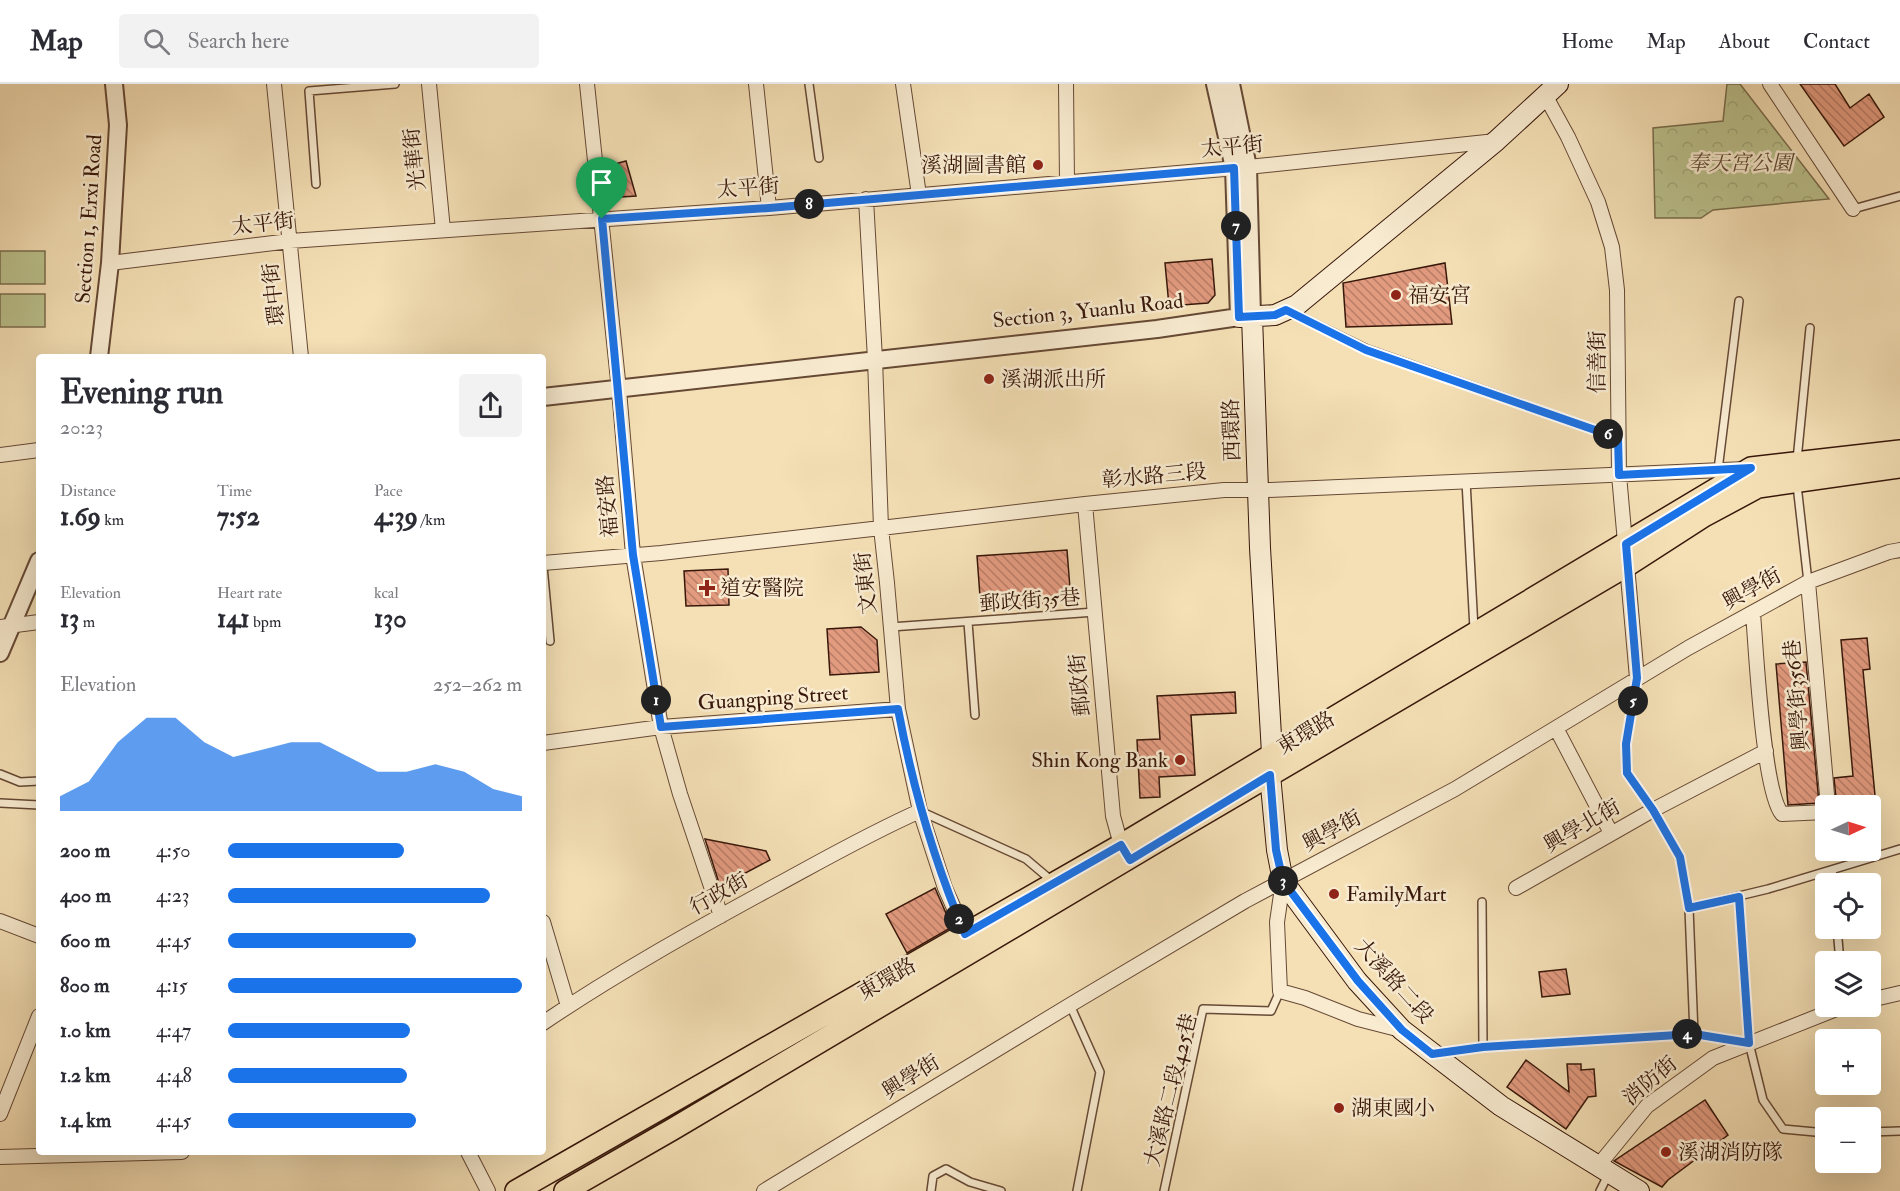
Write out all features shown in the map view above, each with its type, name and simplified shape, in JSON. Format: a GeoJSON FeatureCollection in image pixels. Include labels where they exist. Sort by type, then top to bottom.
{"type":"FeatureCollection","features":[{"type":"Feature","properties":{"kind":"main road","name":"Section 3, Yuanlu Road"},"geometry":{"type":"LineString","coordinates":[[1245,316],[1275,315],[1297,305],[1496,141],[1552,89]]}},
{"type":"Feature","properties":{"kind":"main road","name":"西環路"},"geometry":{"type":"LineString","coordinates":[[1245,316],[1251,490],[1268,763]]}},
{"type":"Feature","properties":{"kind":"main road"},"geometry":{"type":"LineString","coordinates":[[1797,473],[1900,451]]}},
{"type":"Feature","properties":{"kind":"main road"},"geometry":{"type":"LineString","coordinates":[[1755,478],[1797,473],[1900,467]]}},
{"type":"Feature","properties":{"kind":"main road","name":"東環路"},"geometry":{"type":"LineString","coordinates":[[516,1191],[969,942],[1125,852],[1474,634],[1626,544],[1755,478]]}},
{"type":"Feature","properties":{"kind":"main road","name":"東環路"},"geometry":{"type":"LineString","coordinates":[[1268,763],[1628,565],[1704,516],[1755,478]]}},
{"type":"Feature","properties":{"kind":"main road","name":"大溪路二段"},"geometry":{"type":"LineString","coordinates":[[1268,763],[1276,850],[1283,881],[1358,981],[1402,1030],[1501,1106],[1639,1191]]}},
{"type":"Feature","properties":{"kind":"main road","name":"東環路"},"geometry":{"type":"LineString","coordinates":[[565,1191],[673,1129],[969,942],[1054,883],[1125,852]]}},
{"type":"Feature","properties":{"kind":"street","name":"環中街"},"geometry":{"type":"LineString","coordinates":[[274,84],[302,354]]}},
{"type":"Feature","properties":{"kind":"street","name":"光華街"},"geometry":{"type":"LineString","coordinates":[[429,84],[443,230]]}},
{"type":"Feature","properties":{"kind":"street","name":"福安路"},"geometry":{"type":"LineString","coordinates":[[587,84],[619,390],[633,555],[661,727],[680,794],[721,916]]}},
{"type":"Feature","properties":{"kind":"street"},"geometry":{"type":"LineString","coordinates":[[756,84],[769,208]]}},
{"type":"Feature","properties":{"kind":"street"},"geometry":{"type":"LineString","coordinates":[[903,84],[919,195]]}},
{"type":"Feature","properties":{"kind":"street"},"geometry":{"type":"LineString","coordinates":[[1066,84],[1067,182]]}},
{"type":"Feature","properties":{"kind":"street","name":"西環路"},"geometry":{"type":"LineString","coordinates":[[1215,84],[1241,167]]}},
{"type":"Feature","properties":{"kind":"street","name":"西環路"},"geometry":{"type":"LineString","coordinates":[[1232,84],[1241,167],[1245,316]]}},
{"type":"Feature","properties":{"kind":"street"},"geometry":{"type":"LineString","coordinates":[[1770,84],[1853,209]]}},
{"type":"Feature","properties":{"kind":"street","name":"信善街"},"geometry":{"type":"LineString","coordinates":[[1552,89],[1568,137],[1593,191],[1612,247],[1617,290],[1619,475],[1637,678]]}},
{"type":"Feature","properties":{"kind":"street","name":"Section 1, Erxi Road"},"geometry":{"type":"LineString","coordinates":[[99,354],[110,263],[118,125],[115,90]]}},
{"type":"Feature","properties":{"kind":"street","name":"太平街"},"geometry":{"type":"LineString","coordinates":[[110,263],[290,241],[769,208],[1241,167],[1496,141]]}},
{"type":"Feature","properties":{"kind":"street","name":"文東街"},"geometry":{"type":"LineString","coordinates":[[866,199],[875,359],[880,528],[898,709],[920,811],[945,888],[969,942]]}},
{"type":"Feature","properties":{"kind":"street","name":"Section 3, Yuanlu Road"},"geometry":{"type":"LineString","coordinates":[[546,398],[1157,329],[1245,316]]}},
{"type":"Feature","properties":{"kind":"street"},"geometry":{"type":"LineString","coordinates":[[0,455],[36,450]]}},
{"type":"Feature","properties":{"kind":"street","name":"彰水路三段"},"geometry":{"type":"LineString","coordinates":[[546,565],[1224,490],[1718,470],[1755,478]]}},
{"type":"Feature","properties":{"kind":"street","name":"郵政街"},"geometry":{"type":"LineString","coordinates":[[1085,504],[1113,816],[1125,852]]}},
{"type":"Feature","properties":{"kind":"street","name":"興學街"},"geometry":{"type":"LineString","coordinates":[[764,1191],[1245,901],[1455,789],[1637,678],[1808,582],[1900,550]]}},
{"type":"Feature","properties":{"kind":"street"},"geometry":{"type":"LineString","coordinates":[[0,653],[5,626],[36,567]]}},
{"type":"Feature","properties":{"kind":"street","name":"興學街356巷"},"geometry":{"type":"LineString","coordinates":[[1808,582],[1824,795]]}},
{"type":"Feature","properties":{"kind":"street"},"geometry":{"type":"LineString","coordinates":[[1753,613],[1766,751],[1773,797],[1782,814],[1815,811]]}},
{"type":"Feature","properties":{"kind":"street"},"geometry":{"type":"LineString","coordinates":[[5,626],[36,622]]}},
{"type":"Feature","properties":{"kind":"street","name":"Guangping Street"},"geometry":{"type":"LineString","coordinates":[[546,743],[661,727],[898,709]]}},
{"type":"Feature","properties":{"kind":"street"},"geometry":{"type":"LineString","coordinates":[[1556,728],[1611,833]]}},
{"type":"Feature","properties":{"kind":"street","name":"興學北街"},"geometry":{"type":"LineString","coordinates":[[1516,888],[1611,833],[1766,751]]}},
{"type":"Feature","properties":{"kind":"street","name":"行政街"},"geometry":{"type":"LineString","coordinates":[[546,1021],[721,916],[886,826],[920,811]]}},
{"type":"Feature","properties":{"kind":"street"},"geometry":{"type":"LineString","coordinates":[[1283,881],[1277,922],[1280,991],[1358,1018],[1402,1030]]}},
{"type":"Feature","properties":{"kind":"street"},"geometry":{"type":"LineString","coordinates":[[0,921],[36,935]]}},
{"type":"Feature","properties":{"kind":"street"},"geometry":{"type":"LineString","coordinates":[[546,931],[568,1006]]}},
{"type":"Feature","properties":{"kind":"street"},"geometry":{"type":"LineString","coordinates":[[1881,997],[1900,993]]}},
{"type":"Feature","properties":{"kind":"street","name":"消防街"},"geometry":{"type":"LineString","coordinates":[[1603,1169],[1647,1106],[1713,1058],[1816,1017]]}},
{"type":"Feature","properties":{"kind":"street"},"geometry":{"type":"LineString","coordinates":[[0,1114],[36,1024]]}},
{"type":"Feature","properties":{"kind":"street"},"geometry":{"type":"LineString","coordinates":[[0,1157],[73,1155]]}},
{"type":"Feature","properties":{"kind":"street"},"geometry":{"type":"LineString","coordinates":[[470,1155],[488,1191]]}},
{"type":"Feature","properties":{"kind":"lane"},"geometry":{"type":"LineString","coordinates":[[103,84],[115,90]]}},
{"type":"Feature","properties":{"kind":"lane"},"geometry":{"type":"LineString","coordinates":[[316,184],[309,91],[395,84]]}},
{"type":"Feature","properties":{"kind":"lane"},"geometry":{"type":"LineString","coordinates":[[809,84],[819,158]]}},
{"type":"Feature","properties":{"kind":"lane"},"geometry":{"type":"LineString","coordinates":[[1853,209],[1900,196]]}},
{"type":"Feature","properties":{"kind":"lane"},"geometry":{"type":"LineString","coordinates":[[1718,470],[1739,302]]}},
{"type":"Feature","properties":{"kind":"lane"},"geometry":{"type":"LineString","coordinates":[[1286,310],[1366,350],[1618,438]]}},
{"type":"Feature","properties":{"kind":"lane"},"geometry":{"type":"LineString","coordinates":[[1808,582],[1797,473],[1810,328]]}},
{"type":"Feature","properties":{"kind":"lane"},"geometry":{"type":"LineString","coordinates":[[1466,481],[1474,634]]}},
{"type":"Feature","properties":{"kind":"lane"},"geometry":{"type":"LineString","coordinates":[[546,598],[550,641]]}},
{"type":"Feature","properties":{"kind":"lane","name":"郵政街35巷"},"geometry":{"type":"LineString","coordinates":[[891,627],[1095,612]]}},
{"type":"Feature","properties":{"kind":"lane","name":"郵政街35巷"},"geometry":{"type":"LineString","coordinates":[[968,622],[975,715]]}},
{"type":"Feature","properties":{"kind":"lane"},"geometry":{"type":"LineString","coordinates":[[1637,678],[1626,744],[1627,773],[1653,810],[1680,857],[1689,908],[1694,1034]]}},
{"type":"Feature","properties":{"kind":"lane"},"geometry":{"type":"LineString","coordinates":[[0,774],[20,782],[36,781]]}},
{"type":"Feature","properties":{"kind":"lane"},"geometry":{"type":"LineString","coordinates":[[0,803],[36,805]]}},
{"type":"Feature","properties":{"kind":"lane"},"geometry":{"type":"LineString","coordinates":[[920,811],[1026,859],[1054,883]]}},
{"type":"Feature","properties":{"kind":"lane"},"geometry":{"type":"LineString","coordinates":[[1689,908],[1739,897],[1900,849]]}},
{"type":"Feature","properties":{"kind":"lane"},"geometry":{"type":"LineString","coordinates":[[1739,897],[1749,1043],[1763,1100],[1783,1129],[1815,1132]]}},
{"type":"Feature","properties":{"kind":"lane"},"geometry":{"type":"LineString","coordinates":[[1482,902],[1483,1047]]}},
{"type":"Feature","properties":{"kind":"lane","name":"大溪路二段425巷"},"geometry":{"type":"LineString","coordinates":[[1164,1191],[1203,1009],[1271,1011],[1280,991]]}},
{"type":"Feature","properties":{"kind":"lane"},"geometry":{"type":"LineString","coordinates":[[1070,1005],[1100,1072],[1077,1191]]}},
{"type":"Feature","properties":{"kind":"lane"},"geometry":{"type":"LineString","coordinates":[[1432,1054],[1483,1047],[1694,1034],[1749,1043]]}},
{"type":"Feature","properties":{"kind":"lane"},"geometry":{"type":"LineString","coordinates":[[1881,1132],[1900,1131]]}},
{"type":"Feature","properties":{"kind":"lane"},"geometry":{"type":"LineString","coordinates":[[931,1191],[933,1176],[946,1169],[970,1182],[1001,1191]]}},
{"type":"Feature","properties":{"kind":"lane"},"geometry":{"type":"LineString","coordinates":[[1600,1191],[1603,1169]]}},
{"type":"Feature","properties":{"kind":"green space","name":"奉天宮公園"},"geometry":{"type":"Polygon","coordinates":[[[1727,84],[1740,84],[1829,199],[1713,210],[1701,218],[1655,218],[1653,128],[1723,121],[1727,84]]]}},
{"type":"Feature","properties":{"kind":"green space"},"geometry":{"type":"Polygon","coordinates":[[[0,251],[45,251],[45,284],[0,284],[0,251]]]}},
{"type":"Feature","properties":{"kind":"green space"},"geometry":{"type":"Polygon","coordinates":[[[0,294],[45,294],[45,327],[0,327],[0,294]]]}},
{"type":"Feature","properties":{"kind":"building"},"geometry":{"type":"Polygon","coordinates":[[[1800,84],[1835,84],[1850,108],[1869,94],[1884,117],[1844,146],[1800,84]]]}},
{"type":"Feature","properties":{"kind":"building"},"geometry":{"type":"Polygon","coordinates":[[[626,161],[636,196],[621,197],[613,186],[611,165],[626,161]]]}},
{"type":"Feature","properties":{"kind":"building"},"geometry":{"type":"Polygon","coordinates":[[[1212,259],[1215,295],[1208,303],[1169,306],[1165,263],[1212,259]]]}},
{"type":"Feature","properties":{"kind":"building","name":"福安宮"},"geometry":{"type":"Polygon","coordinates":[[[1445,263],[1452,324],[1346,327],[1343,283],[1445,263]]]}},
{"type":"Feature","properties":{"kind":"building"},"geometry":{"type":"Polygon","coordinates":[[[1067,550],[1071,601],[981,610],[977,556],[1067,550]]]}},
{"type":"Feature","properties":{"kind":"building","name":"道安醫院"},"geometry":{"type":"Polygon","coordinates":[[[728,569],[729,605],[686,606],[684,571],[728,569]]]}},
{"type":"Feature","properties":{"kind":"building"},"geometry":{"type":"Polygon","coordinates":[[[861,627],[877,640],[879,672],[830,675],[827,629],[861,627]]]}},
{"type":"Feature","properties":{"kind":"building"},"geometry":{"type":"Polygon","coordinates":[[[1867,638],[1870,669],[1863,670],[1875,795],[1836,795],[1834,778],[1853,776],[1841,640],[1867,638]]]}},
{"type":"Feature","properties":{"kind":"building"},"geometry":{"type":"Polygon","coordinates":[[[1806,662],[1818,795],[1815,795],[1815,803],[1788,805],[1776,664],[1806,662]]]}},
{"type":"Feature","properties":{"kind":"building"},"geometry":{"type":"Polygon","coordinates":[[[1235,692],[1236,713],[1191,715],[1195,775],[1159,777],[1160,797],[1140,798],[1137,740],[1160,739],[1157,696],[1235,692]]]}},
{"type":"Feature","properties":{"kind":"building"},"geometry":{"type":"Polygon","coordinates":[[[705,839],[766,851],[770,860],[723,885],[719,883],[705,839]]]}},
{"type":"Feature","properties":{"kind":"building"},"geometry":{"type":"Polygon","coordinates":[[[935,888],[952,927],[907,953],[886,914],[935,888]]]}},
{"type":"Feature","properties":{"kind":"building"},"geometry":{"type":"Polygon","coordinates":[[[1566,969],[1570,994],[1542,997],[1539,972],[1566,969]]]}},
{"type":"Feature","properties":{"kind":"building"},"geometry":{"type":"Polygon","coordinates":[[[1526,1060],[1569,1092],[1567,1064],[1581,1064],[1581,1070],[1594,1069],[1596,1096],[1588,1097],[1566,1129],[1507,1087],[1526,1060]]]}},
{"type":"Feature","properties":{"kind":"building","name":"溪湖消防隊"},"geometry":{"type":"Polygon","coordinates":[[[1705,1100],[1728,1135],[1662,1187],[1614,1161],[1705,1100]]]}},
{"type":"Feature","properties":{"kind":"place","name":"溪湖圖書館"},"geometry":{"type":"Point","coordinates":[1038,165]}},
{"type":"Feature","properties":{"kind":"place","name":"福安宮"},"geometry":{"type":"Point","coordinates":[1396,295]}},
{"type":"Feature","properties":{"kind":"place","name":"溪湖派出所"},"geometry":{"type":"Point","coordinates":[989,379]}},
{"type":"Feature","properties":{"kind":"place","name":"道安醫院"},"geometry":{"type":"Point","coordinates":[707,588]}},
{"type":"Feature","properties":{"kind":"place","name":"Shin Kong Bank"},"geometry":{"type":"Point","coordinates":[1180,760]}},
{"type":"Feature","properties":{"kind":"place","name":"FamilyMart"},"geometry":{"type":"Point","coordinates":[1334,894]}},
{"type":"Feature","properties":{"kind":"place","name":"湖東國小"},"geometry":{"type":"Point","coordinates":[1339,1108]}},
{"type":"Feature","properties":{"kind":"place","name":"溪湖消防隊"},"geometry":{"type":"Point","coordinates":[1666,1152]}},
{"type":"Feature","properties":{"kind":"route"},"geometry":{"type":"LineString","coordinates":[[1234,168],[1239,317],[1275,315],[1286,310],[1366,350],[1618,438],[1619,475],[1751,468],[1626,544],[1637,678],[1626,744],[1627,773],[1653,810],[1680,857],[1689,908],[1739,897],[1749,1043],[1694,1034],[1483,1047],[1432,1054],[1402,1030],[1358,981],[1283,881],[1276,850],[1270,775],[1156,842],[1130,860],[1121,845],[965,934],[945,888],[920,811],[898,709],[661,727],[633,555],[602,219],[769,208],[1234,168]]}}]}
